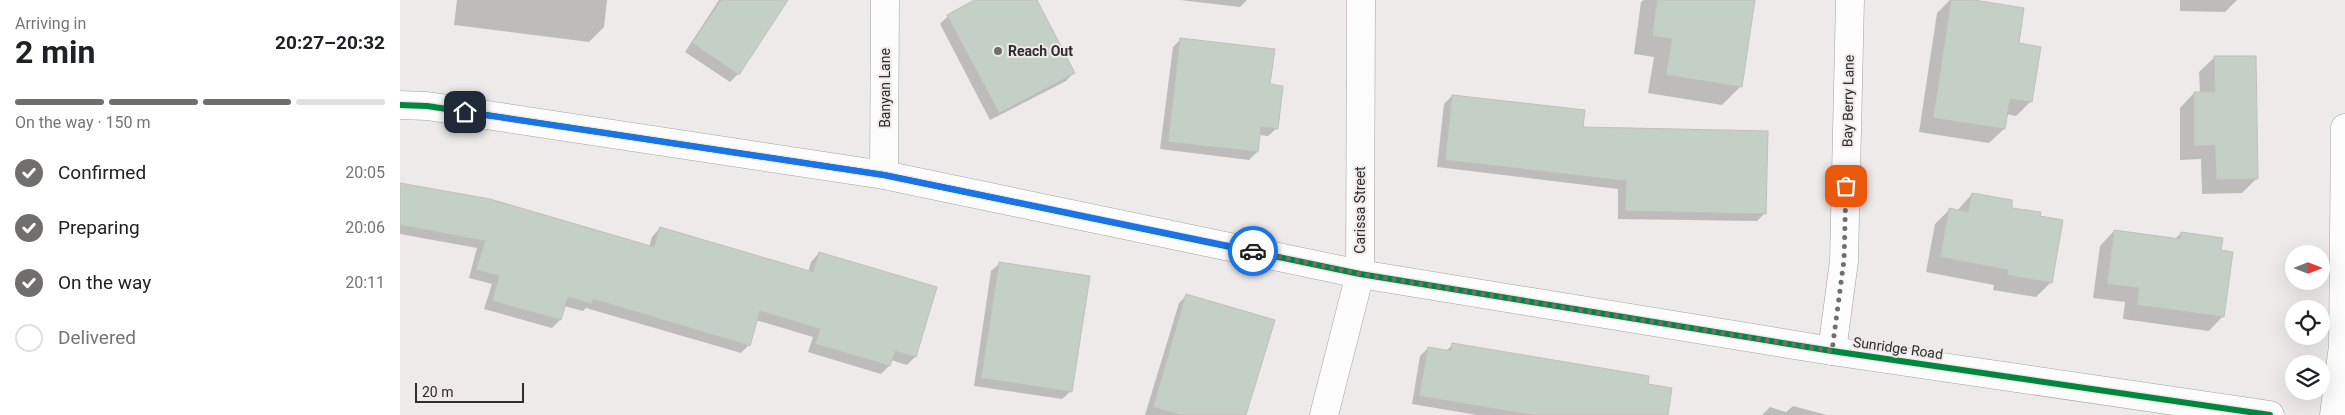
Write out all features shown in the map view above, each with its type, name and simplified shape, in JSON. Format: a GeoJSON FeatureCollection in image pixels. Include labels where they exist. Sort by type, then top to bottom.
{"type":"FeatureCollection","features":[{"type":"Feature","properties":{"kind":"street","name":"Banyan Lane"},"geometry":{"type":"LineString","coordinates":[[884,175],[885,0]]}},
{"type":"Feature","properties":{"kind":"street","name":"Carissa Street"},"geometry":{"type":"LineString","coordinates":[[1324,415],[1360,274],[1362,0]]}},
{"type":"Feature","properties":{"kind":"street","name":"Bay Berry Lane"},"geometry":{"type":"LineString","coordinates":[[1832,351],[1844,260],[1850,0]]}},
{"type":"Feature","properties":{"kind":"street","name":"Sunridge Road"},"geometry":{"type":"LineString","coordinates":[[400,104],[427,106],[884,175],[1360,274],[1832,351],[2270,415]]}},
{"type":"Feature","properties":{"kind":"street"},"geometry":{"type":"LineString","coordinates":[[2334,415],[2343,346],[2345,128]]}},
{"type":"Feature","properties":{"kind":"building"},"geometry":{"type":"Polygon","coordinates":[[[721,0],[788,0],[739,75],[692,43],[721,0]]]}},
{"type":"Feature","properties":{"kind":"building"},"geometry":{"type":"Polygon","coordinates":[[[974,0],[1037,0],[1075,73],[999,113],[947,15],[974,0]]]}},
{"type":"Feature","properties":{"kind":"building"},"geometry":{"type":"Polygon","coordinates":[[[1657,0],[1755,0],[1742,87],[1666,75],[1672,39],[1652,36],[1657,0]]]}},
{"type":"Feature","properties":{"kind":"building"},"geometry":{"type":"Polygon","coordinates":[[[1951,0],[1974,0],[2024,8],[2019,43],[2041,47],[2032,102],[2010,99],[2005,129],[1933,118],[1951,0]]]}},
{"type":"Feature","properties":{"kind":"building"},"geometry":{"type":"Polygon","coordinates":[[[1180,38],[1275,49],[1270,84],[1283,86],[1278,129],[1261,127],[1258,152],[1168,142],[1180,38]]]}},
{"type":"Feature","properties":{"kind":"building"},"geometry":{"type":"Polygon","coordinates":[[[2214,56],[2256,56],[2258,179],[2216,180],[2215,145],[2194,146],[2194,92],[2215,92],[2214,56]]]}},
{"type":"Feature","properties":{"kind":"building"},"geometry":{"type":"Polygon","coordinates":[[[1452,95],[1585,110],[1583,127],[1768,131],[1766,214],[1625,211],[1626,181],[1445,160],[1452,95]]]}},
{"type":"Feature","properties":{"kind":"building"},"geometry":{"type":"Polygon","coordinates":[[[400,183],[490,199],[654,247],[660,227],[813,272],[819,252],[937,287],[916,357],[895,351],[890,366],[815,344],[820,329],[760,311],[750,346],[593,299],[592,304],[568,297],[561,320],[492,301],[499,276],[476,270],[485,241],[400,225],[400,183]]]}},
{"type":"Feature","properties":{"kind":"building"},"geometry":{"type":"Polygon","coordinates":[[[1972,193],[2012,200],[2012,208],[2041,212],[2040,216],[2063,220],[2052,283],[2007,275],[2008,270],[1940,257],[1949,208],[1968,212],[1972,193]]]}},
{"type":"Feature","properties":{"kind":"building"},"geometry":{"type":"Polygon","coordinates":[[[2114,230],[2180,239],[2181,232],[2223,238],[2221,250],[2233,252],[2224,317],[2137,305],[2139,288],[2107,284],[2114,230]]]}},
{"type":"Feature","properties":{"kind":"building"},"geometry":{"type":"Polygon","coordinates":[[[999,262],[1090,276],[1072,392],[981,378],[999,262]]]}},
{"type":"Feature","properties":{"kind":"building"},"geometry":{"type":"Polygon","coordinates":[[[1186,294],[1275,320],[1246,415],[1180,415],[1153,407],[1186,294]]]}},
{"type":"Feature","properties":{"kind":"building"},"geometry":{"type":"Polygon","coordinates":[[[1452,343],[1649,376],[1648,384],[1672,388],[1668,415],[1532,415],[1419,396],[1428,347],[1451,351],[1452,343]]]}},
{"type":"Feature","properties":{"kind":"cycle path"},"geometry":{"type":"LineString","coordinates":[[400,105],[427,106],[884,175],[1360,274],[1832,351],[2270,415]]}},
{"type":"Feature","properties":{"kind":"way so far"},"geometry":{"type":"LineString","coordinates":[[1253,251],[1360,274],[1832,351],[1844,260],[1846,186]]}},
{"type":"Feature","properties":{"kind":"place","name":"Reach Out"},"geometry":{"type":"Point","coordinates":[998,51]}},
{"type":"Feature","properties":{"kind":"route"},"geometry":{"type":"LineString","coordinates":[[465,112],[884,175],[1253,251]]}}]}
